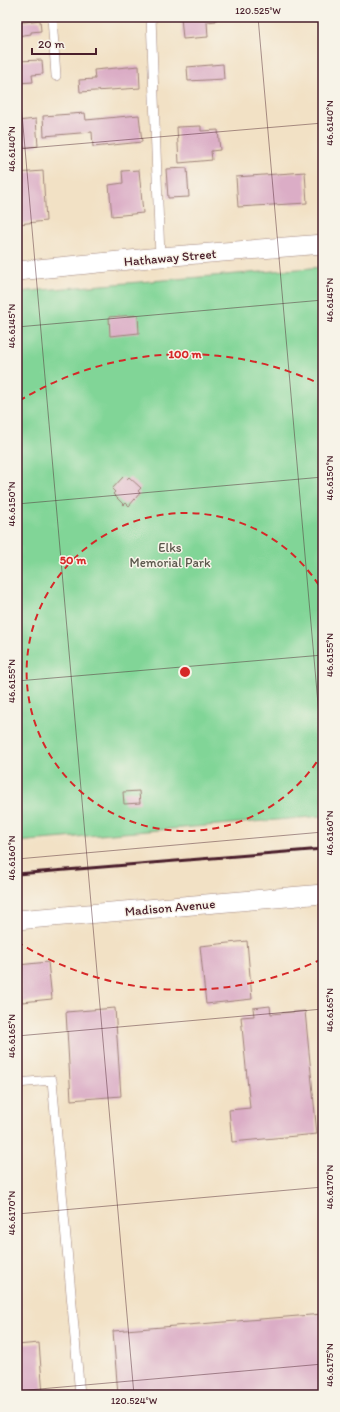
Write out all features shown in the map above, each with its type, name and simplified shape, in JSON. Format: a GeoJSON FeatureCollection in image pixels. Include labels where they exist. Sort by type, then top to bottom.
{"type":"FeatureCollection","features":[{"type":"Feature","properties":{"kind":"street","name":"Hathaway Street"},"geometry":{"type":"LineString","coordinates":[[17,271],[160,257],[323,244]]}},
{"type":"Feature","properties":{"kind":"street","name":"Madison Avenue"},"geometry":{"type":"LineString","coordinates":[[17,920],[323,894]]}},
{"type":"Feature","properties":{"kind":"lane"},"geometry":{"type":"LineString","coordinates":[[52,17],[56,76]]}},
{"type":"Feature","properties":{"kind":"lane"},"geometry":{"type":"LineString","coordinates":[[151,17],[160,257]]}},
{"type":"Feature","properties":{"kind":"lane"},"geometry":{"type":"LineString","coordinates":[[17,1083],[52,1080],[80,1395]]}},
{"type":"Feature","properties":{"kind":"green space","name":"Elks Memorial Park"},"geometry":{"type":"Polygon","coordinates":[[[323,267],[323,816],[17,842],[17,292],[323,267]]]}},
{"type":"Feature","properties":{"kind":"building"},"geometry":{"type":"Polygon","coordinates":[[[181,17],[215,17],[216,21],[207,22],[208,37],[183,39],[181,17]]]}},
{"type":"Feature","properties":{"kind":"building"},"geometry":{"type":"Polygon","coordinates":[[[40,20],[41,31],[17,36],[17,23],[40,20]]]}},
{"type":"Feature","properties":{"kind":"building"},"geometry":{"type":"Polygon","coordinates":[[[42,60],[43,74],[32,75],[33,82],[17,83],[17,61],[42,60]]]}},
{"type":"Feature","properties":{"kind":"building"},"geometry":{"type":"Polygon","coordinates":[[[223,64],[224,79],[188,81],[187,67],[223,64]]]}},
{"type":"Feature","properties":{"kind":"building"},"geometry":{"type":"Polygon","coordinates":[[[139,66],[140,88],[80,92],[79,80],[95,79],[94,70],[139,66]]]}},
{"type":"Feature","properties":{"kind":"building"},"geometry":{"type":"Polygon","coordinates":[[[85,113],[86,120],[139,115],[142,142],[93,147],[92,132],[44,136],[43,116],[85,113]]]}},
{"type":"Feature","properties":{"kind":"building"},"geometry":{"type":"Polygon","coordinates":[[[36,119],[38,146],[17,148],[17,121],[36,119]]]}},
{"type":"Feature","properties":{"kind":"building"},"geometry":{"type":"Polygon","coordinates":[[[201,126],[201,131],[218,130],[220,150],[211,151],[212,160],[179,163],[177,127],[201,126]]]}},
{"type":"Feature","properties":{"kind":"building"},"geometry":{"type":"Polygon","coordinates":[[[187,168],[189,197],[168,198],[166,169],[187,168]]]}},
{"type":"Feature","properties":{"kind":"building"},"geometry":{"type":"Polygon","coordinates":[[[139,170],[143,213],[112,216],[109,185],[123,183],[122,171],[139,170]]]}},
{"type":"Feature","properties":{"kind":"building"},"geometry":{"type":"Polygon","coordinates":[[[43,171],[46,221],[18,224],[17,173],[43,171]]]}},
{"type":"Feature","properties":{"kind":"building"},"geometry":{"type":"Polygon","coordinates":[[[305,172],[307,203],[238,207],[236,177],[305,172]]]}},
{"type":"Feature","properties":{"kind":"building"},"geometry":{"type":"Polygon","coordinates":[[[138,315],[139,333],[110,336],[109,317],[138,315]]]}},
{"type":"Feature","properties":{"kind":"building"},"geometry":{"type":"Polygon","coordinates":[[[123,477],[126,480],[129,477],[141,488],[138,491],[140,493],[129,506],[126,503],[124,505],[113,494],[115,492],[112,489],[123,477]]]}},
{"type":"Feature","properties":{"kind":"building"},"geometry":{"type":"Polygon","coordinates":[[[139,791],[140,803],[124,804],[123,792],[139,791]]]}},
{"type":"Feature","properties":{"kind":"building"},"geometry":{"type":"Polygon","coordinates":[[[247,941],[252,999],[206,1004],[200,946],[247,941]]]}},
{"type":"Feature","properties":{"kind":"building"},"geometry":{"type":"Polygon","coordinates":[[[48,962],[52,999],[22,1002],[18,965],[48,962]]]}},
{"type":"Feature","properties":{"kind":"building"},"geometry":{"type":"Polygon","coordinates":[[[270,1006],[271,1014],[305,1011],[317,1134],[232,1142],[229,1110],[250,1108],[241,1017],[254,1016],[253,1008],[270,1006]]]}},
{"type":"Feature","properties":{"kind":"building"},"geometry":{"type":"Polygon","coordinates":[[[115,1008],[121,1096],[71,1100],[66,1012],[115,1008]]]}},
{"type":"Feature","properties":{"kind":"building"},"geometry":{"type":"Polygon","coordinates":[[[323,1314],[323,1395],[118,1395],[113,1331],[323,1314]]]}},
{"type":"Feature","properties":{"kind":"building"},"geometry":{"type":"Polygon","coordinates":[[[39,1343],[43,1395],[17,1395],[17,1345],[39,1343]]]}},
{"type":"Feature","properties":{"kind":"railway"},"geometry":{"type":"LineString","coordinates":[[17,874],[323,849]]}}]}
